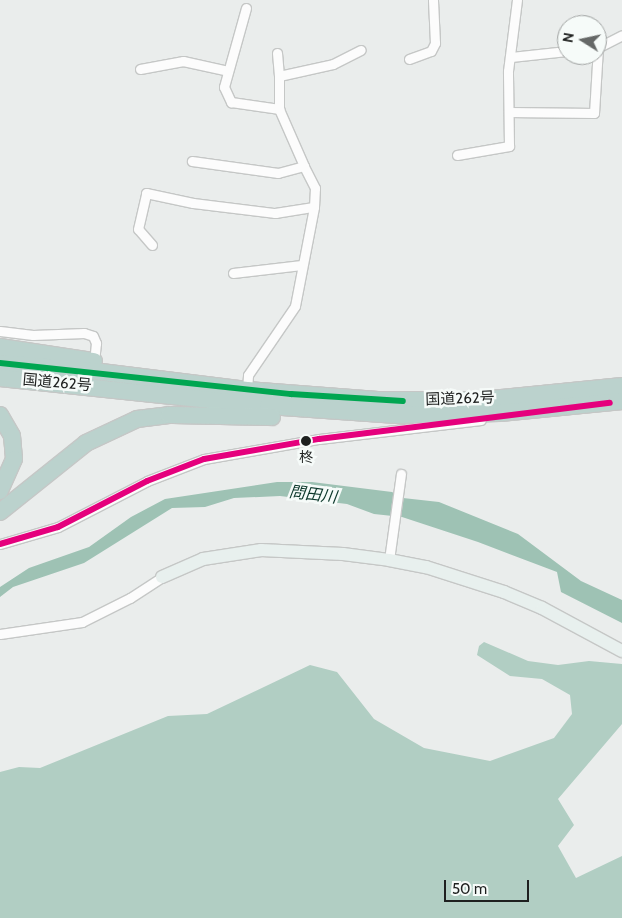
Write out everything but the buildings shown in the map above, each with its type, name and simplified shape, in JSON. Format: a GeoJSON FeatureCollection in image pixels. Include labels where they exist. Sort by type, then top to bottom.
{"type":"FeatureCollection","features":[{"type":"Feature","properties":{"kind":"highway"},"geometry":{"type":"LineString","coordinates":[[0,348],[94,366]]}},
{"type":"Feature","properties":{"kind":"highway","name":"国道262号"},"geometry":{"type":"LineString","coordinates":[[0,363],[94,366],[127,375],[247,390],[421,401],[531,396],[622,386]]}},
{"type":"Feature","properties":{"kind":"highway","name":"国道262号"},"geometry":{"type":"LineString","coordinates":[[0,378],[268,406],[382,414],[500,413],[616,402]]}},
{"type":"Feature","properties":{"kind":"highway"},"geometry":{"type":"LineString","coordinates":[[0,512],[86,443],[136,419],[169,414],[317,419],[382,414]]}},
{"type":"Feature","properties":{"kind":"highway"},"geometry":{"type":"LineString","coordinates":[[0,415],[12,436],[14,459],[0,491]]}},
{"type":"Feature","properties":{"kind":"street"},"geometry":{"type":"LineString","coordinates":[[409,60],[431,52],[435,43],[433,0]]}},
{"type":"Feature","properties":{"kind":"street"},"geometry":{"type":"LineString","coordinates":[[457,155],[509,146],[508,112],[511,57],[517,0]]}},
{"type":"Feature","properties":{"kind":"street"},"geometry":{"type":"LineString","coordinates":[[246,8],[224,87],[231,102],[279,109]]}},
{"type":"Feature","properties":{"kind":"street"},"geometry":{"type":"LineString","coordinates":[[607,43],[622,35]]}},
{"type":"Feature","properties":{"kind":"street"},"geometry":{"type":"LineString","coordinates":[[279,76],[332,64],[361,50]]}},
{"type":"Feature","properties":{"kind":"street"},"geometry":{"type":"LineString","coordinates":[[511,57],[557,52]]}},
{"type":"Feature","properties":{"kind":"street"},"geometry":{"type":"LineString","coordinates":[[247,390],[248,375],[295,306],[314,208],[315,188],[279,109],[278,53]]}},
{"type":"Feature","properties":{"kind":"street"},"geometry":{"type":"LineString","coordinates":[[140,68],[183,61],[228,71]]}},
{"type":"Feature","properties":{"kind":"street"},"geometry":{"type":"LineString","coordinates":[[508,112],[594,114],[596,65]]}},
{"type":"Feature","properties":{"kind":"street"},"geometry":{"type":"LineString","coordinates":[[192,161],[278,173],[304,166]]}},
{"type":"Feature","properties":{"kind":"street"},"geometry":{"type":"LineString","coordinates":[[152,245],[138,230],[146,192],[193,203],[276,213],[314,208]]}},
{"type":"Feature","properties":{"kind":"street"},"geometry":{"type":"LineString","coordinates":[[233,273],[302,265]]}},
{"type":"Feature","properties":{"kind":"street"},"geometry":{"type":"LineString","coordinates":[[0,331],[33,335],[84,333],[93,336],[96,343],[94,366]]}},
{"type":"Feature","properties":{"kind":"street"},"geometry":{"type":"LineString","coordinates":[[0,544],[58,527],[147,480],[204,459],[319,440],[616,402]]}},
{"type":"Feature","properties":{"kind":"street"},"geometry":{"type":"LineString","coordinates":[[389,557],[400,476]]}},
{"type":"Feature","properties":{"kind":"street"},"geometry":{"type":"LineString","coordinates":[[0,634],[82,622],[130,598],[162,577],[203,559],[261,550],[389,557],[426,567],[504,592],[542,608],[622,651]]}},
{"type":"Feature","properties":{"kind":"shaded area"},"geometry":{"type":"Polygon","coordinates":[[[484,642],[528,661],[558,665],[589,661],[622,664],[622,724],[558,799],[574,825],[558,846],[576,878],[622,856],[622,918],[0,918],[0,772],[19,767],[40,768],[168,716],[207,714],[310,665],[337,672],[374,719],[424,748],[490,761],[554,738],[572,714],[570,695],[542,679],[510,676],[477,655],[479,646],[484,642]]]}},
{"type":"Feature","properties":{"kind":"water","name":"問田川"},"geometry":{"type":"Polygon","coordinates":[[[277,482],[312,482],[392,492],[403,498],[439,502],[518,534],[581,581],[622,600],[622,623],[561,592],[557,572],[478,542],[402,517],[374,514],[347,504],[280,496],[234,498],[205,507],[172,508],[84,563],[13,587],[0,597],[0,587],[29,568],[89,547],[131,517],[165,499],[277,482]]]}},
{"type":"Feature","properties":{"kind":"transit line"},"geometry":{"type":"LineString","coordinates":[[0,363],[291,394],[403,401]]}},
{"type":"Feature","properties":{"kind":"transit line"},"geometry":{"type":"LineString","coordinates":[[0,544],[58,527],[147,481],[204,459],[319,439],[610,403]]}},
{"type":"Feature","properties":{"kind":"place","name":"柊"},"geometry":{"type":"Point","coordinates":[306,441]}}]}
